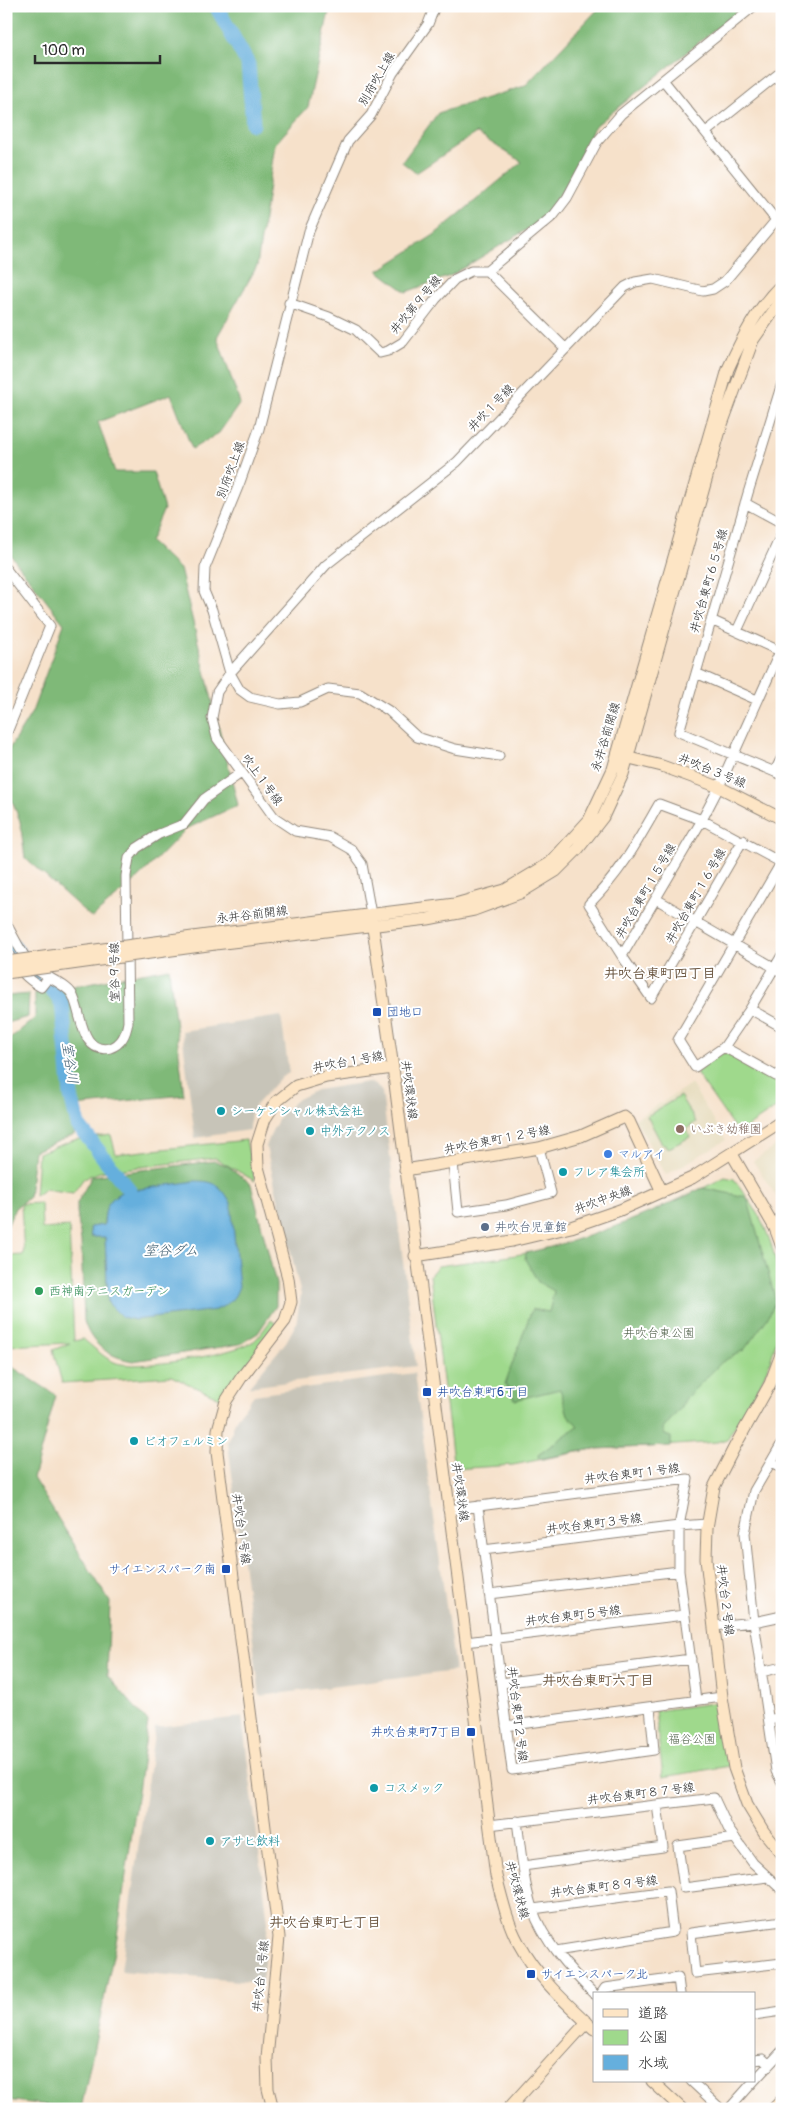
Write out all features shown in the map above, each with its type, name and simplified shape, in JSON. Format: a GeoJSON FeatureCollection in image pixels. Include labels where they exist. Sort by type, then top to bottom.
{"type":"FeatureCollection","features":[{"type":"Feature","properties":{"kind":"street","name":"別府吹上線"},"geometry":{"type":"LineString","coordinates":[[435,6],[428,24],[393,72],[372,115],[348,140],[309,231],[259,429],[205,568],[204,591],[212,610],[230,673],[239,689],[250,697],[280,704],[300,702],[328,689],[360,693],[389,711],[417,737],[455,749],[499,756]]}},
{"type":"Feature","properties":{"kind":"street"},"geometry":{"type":"LineString","coordinates":[[565,348],[487,271],[554,215],[567,198],[597,142],[621,114],[754,6]]}},
{"type":"Feature","properties":{"kind":"street"},"geometry":{"type":"LineString","coordinates":[[706,132],[782,71]]}},
{"type":"Feature","properties":{"kind":"street"},"geometry":{"type":"LineString","coordinates":[[664,81],[776,220]]}},
{"type":"Feature","properties":{"kind":"street","name":"井吹１号線"},"geometry":{"type":"LineString","coordinates":[[230,673],[326,565],[457,462],[625,287],[635,282],[653,279],[703,291],[712,289],[725,281],[782,213]]}},
{"type":"Feature","properties":{"kind":"street","name":"井吹第９号線"},"geometry":{"type":"LineString","coordinates":[[290,303],[356,330],[380,353],[388,352],[403,342],[436,299],[455,279],[471,271],[487,271]]}},
{"type":"Feature","properties":{"kind":"street","name":"永井谷前開線"},"geometry":{"type":"LineString","coordinates":[[6,973],[371,914],[454,904],[505,890],[550,863],[589,820],[613,769],[728,369],[743,335],[770,296],[782,284]]}},
{"type":"Feature","properties":{"kind":"street","name":"永井谷前開線"},"geometry":{"type":"LineString","coordinates":[[6,962],[215,939],[372,927],[428,919],[474,910],[520,893],[556,871],[578,849],[603,817],[623,774],[721,427],[753,340],[782,299]]}},
{"type":"Feature","properties":{"kind":"street","name":"井吹台東町６５号線"},"geometry":{"type":"LineString","coordinates":[[733,753],[679,732],[745,503],[782,383]]}},
{"type":"Feature","properties":{"kind":"street"},"geometry":{"type":"LineString","coordinates":[[745,503],[782,523]]}},
{"type":"Feature","properties":{"kind":"street"},"geometry":{"type":"LineString","coordinates":[[737,631],[782,534]]}},
{"type":"Feature","properties":{"kind":"street"},"geometry":{"type":"LineString","coordinates":[[6,569],[50,626],[6,735]]}},
{"type":"Feature","properties":{"kind":"street"},"geometry":{"type":"LineString","coordinates":[[711,620],[781,650]]}},
{"type":"Feature","properties":{"kind":"street","name":"井吹台東町１５号線"},"geometry":{"type":"LineString","coordinates":[[702,820],[658,804],[629,858],[610,883],[589,904],[622,956],[702,820],[719,787],[781,650]]}},
{"type":"Feature","properties":{"kind":"street","name":"吹上１号線"},"geometry":{"type":"LineString","coordinates":[[230,673],[217,692],[212,718],[217,738],[274,817],[295,831],[330,837],[351,849],[362,864],[371,914]]}},
{"type":"Feature","properties":{"kind":"street"},"geometry":{"type":"LineString","coordinates":[[696,673],[757,700]]}},
{"type":"Feature","properties":{"kind":"street"},"geometry":{"type":"LineString","coordinates":[[733,753],[778,773],[782,757]]}},
{"type":"Feature","properties":{"kind":"street","name":"井吹台３号線"},"geometry":{"type":"LineString","coordinates":[[616,754],[662,766],[719,787],[782,819]]}},
{"type":"Feature","properties":{"kind":"street","name":"室谷９号線"},"geometry":{"type":"LineString","coordinates":[[6,923],[32,966],[72,994],[86,1038],[94,1046],[105,1049],[116,1046],[125,1035],[128,1022],[126,876],[129,858],[137,848],[184,824],[204,799],[241,773]]}},
{"type":"Feature","properties":{"kind":"street"},"geometry":{"type":"LineString","coordinates":[[702,820],[782,863],[678,1040],[695,1067],[724,1047],[778,969],[782,955]]}},
{"type":"Feature","properties":{"kind":"street","name":"井吹台東町１６号線"},"geometry":{"type":"LineString","coordinates":[[622,956],[651,998],[742,840]]}},
{"type":"Feature","properties":{"kind":"street"},"geometry":{"type":"LineString","coordinates":[[656,899],[778,969]]}},
{"type":"Feature","properties":{"kind":"street","name":"井吹環状線"},"geometry":{"type":"LineString","coordinates":[[371,914],[496,1876],[505,1908],[518,1942],[546,1982],[591,2025]]}},
{"type":"Feature","properties":{"kind":"street"},"geometry":{"type":"LineString","coordinates":[[6,950],[15,965],[30,981],[41,987],[49,977]]}},
{"type":"Feature","properties":{"kind":"street"},"geometry":{"type":"LineString","coordinates":[[750,1009],[782,1027]]}},
{"type":"Feature","properties":{"kind":"street"},"geometry":{"type":"LineString","coordinates":[[724,1047],[776,1076],[782,1072]]}},
{"type":"Feature","properties":{"kind":"street","name":"井吹台１号線"},"geometry":{"type":"LineString","coordinates":[[273,2109],[268,2089],[266,2058],[279,1937],[217,1452],[218,1430],[226,1401],[285,1321],[291,1302],[288,1278],[258,1167],[257,1144],[266,1119],[276,1102],[296,1086],[326,1077],[392,1068]]}},
{"type":"Feature","properties":{"kind":"street","name":"井吹台東町１２号線"},"geometry":{"type":"LineString","coordinates":[[405,1170],[453,1164],[539,1148],[581,1136],[624,1117],[629,1121],[662,1192]]}},
{"type":"Feature","properties":{"kind":"street","name":"井吹中央線"},"geometry":{"type":"LineString","coordinates":[[415,1256],[512,1241],[572,1227],[620,1210],[692,1178],[782,1121]]}},
{"type":"Feature","properties":{"kind":"street"},"geometry":{"type":"LineString","coordinates":[[453,1164],[458,1212],[506,1205],[551,1193],[539,1148]]}},
{"type":"Feature","properties":{"kind":"street"},"geometry":{"type":"LineString","coordinates":[[732,1154],[775,1228],[782,1247]]}},
{"type":"Feature","properties":{"kind":"street","name":"井吹台２号線"},"geometry":{"type":"LineString","coordinates":[[782,1352],[770,1384],[714,1487],[707,1524],[706,1559],[722,1697],[734,1768],[747,1804],[764,1832],[782,1854]]}},
{"type":"Feature","properties":{"kind":"street"},"geometry":{"type":"LineString","coordinates":[[782,1443],[754,1491],[745,1533],[754,1622],[769,1720],[782,1782]]}},
{"type":"Feature","properties":{"kind":"street"},"geometry":{"type":"LineString","coordinates":[[771,1462],[782,1467]]}},
{"type":"Feature","properties":{"kind":"street","name":"井吹台東町１号線"},"geometry":{"type":"LineString","coordinates":[[448,1510],[688,1479],[679,1526],[679,1571],[696,1700]]}},
{"type":"Feature","properties":{"kind":"street","name":"井吹台東町２号線"},"geometry":{"type":"LineString","coordinates":[[478,1506],[512,1770],[654,1750],[650,1707]]}},
{"type":"Feature","properties":{"kind":"street","name":"井吹台東町３号線"},"geometry":{"type":"LineString","coordinates":[[483,1550],[707,1524]]}},
{"type":"Feature","properties":{"kind":"street"},"geometry":{"type":"LineString","coordinates":[[489,1594],[679,1571]]}},
{"type":"Feature","properties":{"kind":"street","name":"井吹台東町５号線"},"geometry":{"type":"LineString","coordinates":[[466,1642],[684,1615]]}},
{"type":"Feature","properties":{"kind":"street"},"geometry":{"type":"LineString","coordinates":[[714,1626],[754,1622],[782,1616]]}},
{"type":"Feature","properties":{"kind":"street"},"geometry":{"type":"LineString","coordinates":[[500,1683],[690,1659]]}},
{"type":"Feature","properties":{"kind":"street"},"geometry":{"type":"LineString","coordinates":[[762,1672],[782,1667]]}},
{"type":"Feature","properties":{"kind":"street"},"geometry":{"type":"LineString","coordinates":[[506,1726],[722,1697]]}},
{"type":"Feature","properties":{"kind":"street"},"geometry":{"type":"LineString","coordinates":[[769,1720],[782,1717]]}},
{"type":"Feature","properties":{"kind":"street","name":"井吹台東町８７号線"},"geometry":{"type":"LineString","coordinates":[[490,1825],[714,1798],[735,1838],[753,1863],[782,1890]]}},
{"type":"Feature","properties":{"kind":"street"},"geometry":{"type":"LineString","coordinates":[[523,1866],[663,1848],[657,1805]]}},
{"type":"Feature","properties":{"kind":"street"},"geometry":{"type":"LineString","coordinates":[[517,1822],[523,1866],[533,1909],[545,1935],[556,1951],[572,1972],[593,1993]]}},
{"type":"Feature","properties":{"kind":"street"},"geometry":{"type":"LineString","coordinates":[[735,1838],[678,1846],[684,1888],[768,1877]]}},
{"type":"Feature","properties":{"kind":"street","name":"井吹台東町８９号線"},"geometry":{"type":"LineString","coordinates":[[533,1909],[668,1891],[673,1932],[556,1951]]}},
{"type":"Feature","properties":{"kind":"street"},"geometry":{"type":"LineString","coordinates":[[782,1921],[691,1933],[695,1973],[782,1962]]}},
{"type":"Feature","properties":{"kind":"street"},"geometry":{"type":"LineString","coordinates":[[602,1992],[605,1988],[678,1978],[680,1992]]}},
{"type":"Feature","properties":{"kind":"street"},"geometry":{"type":"LineString","coordinates":[[756,2015],[782,2011]]}},
{"type":"Feature","properties":{"kind":"street"},"geometry":{"type":"LineString","coordinates":[[508,2109],[591,2025]]}},
{"type":"Feature","properties":{"kind":"street"},"geometry":{"type":"LineString","coordinates":[[756,2079],[782,2051]]}},
{"type":"Feature","properties":{"kind":"street"},"geometry":{"type":"LineString","coordinates":[[756,2060],[763,2059],[769,2065]]}},
{"type":"Feature","properties":{"kind":"street"},"geometry":{"type":"LineString","coordinates":[[653,2082],[682,2109]]}},
{"type":"Feature","properties":{"kind":"street"},"geometry":{"type":"LineString","coordinates":[[692,2082],[721,2109]]}},
{"type":"Feature","properties":{"kind":"street"},"geometry":{"type":"LineString","coordinates":[[729,2109],[753,2082]]}},
{"type":"Feature","properties":{"kind":"street"},"geometry":{"type":"LineString","coordinates":[[773,2109],[782,2100]]}},
{"type":"Feature","properties":{"kind":"shaded area"},"geometry":{"type":"Polygon","coordinates":[[[281,1016],[289,1073],[280,1078],[257,1103],[251,1114],[249,1130],[195,1138],[182,1031],[281,1016]]]}},
{"type":"Feature","properties":{"kind":"shaded area"},"geometry":{"type":"Polygon","coordinates":[[[368,1082],[375,1084],[382,1092],[416,1366],[248,1387],[286,1342],[296,1324],[301,1295],[266,1147],[272,1131],[282,1113],[298,1099],[317,1090],[368,1082]]]}},
{"type":"Feature","properties":{"kind":"shaded area","name":"いぶき幼稚園"},"geometry":{"type":"Polygon","coordinates":[[[691,1084],[726,1140],[666,1175],[635,1119],[691,1084]]]}},
{"type":"Feature","properties":{"kind":"shaded area"},"geometry":{"type":"Polygon","coordinates":[[[782,1142],[782,1205],[753,1161],[782,1142]]]}},
{"type":"Feature","properties":{"kind":"shaded area","name":"ビオフェルミン"},"geometry":{"type":"Polygon","coordinates":[[[414,1373],[455,1671],[260,1696],[228,1442],[236,1419],[254,1395],[414,1373]]]}},
{"type":"Feature","properties":{"kind":"shaded area"},"geometry":{"type":"Polygon","coordinates":[[[242,1717],[268,1922],[262,1983],[121,1971],[155,1727],[242,1717]]]}},
{"type":"Feature","properties":{"kind":"green space"},"geometry":{"type":"Polygon","coordinates":[[[6,6],[330,7],[308,107],[275,144],[257,266],[217,337],[240,403],[219,433],[192,449],[171,394],[98,422],[115,472],[153,472],[164,509],[150,542],[180,569],[238,805],[186,829],[139,877],[92,918],[25,858],[20,821],[6,785],[6,754],[32,712],[64,624],[6,549],[6,6]]]}},
{"type":"Feature","properties":{"kind":"green space"},"geometry":{"type":"Polygon","coordinates":[[[601,6],[744,6],[594,127],[566,186],[541,221],[450,276],[406,292],[378,271],[434,235],[522,162],[476,133],[416,173],[402,162],[438,113],[525,86],[601,6]]]}},
{"type":"Feature","properties":{"kind":"green space"},"geometry":{"type":"Polygon","coordinates":[[[169,968],[184,1095],[75,1106],[74,1135],[34,1151],[29,1197],[15,1208],[6,1229],[6,1042],[35,1018],[35,993],[169,968]]]}},
{"type":"Feature","properties":{"kind":"green space"},"geometry":{"type":"Polygon","coordinates":[[[29,994],[28,1017],[6,1023],[6,996],[29,994]]]}},
{"type":"Feature","properties":{"kind":"green space"},"geometry":{"type":"Polygon","coordinates":[[[721,1053],[726,1053],[777,1082],[782,1090],[782,1104],[738,1133],[696,1073],[721,1053]]]}},
{"type":"Feature","properties":{"kind":"green space"},"geometry":{"type":"Polygon","coordinates":[[[680,1096],[696,1122],[686,1129],[690,1137],[667,1149],[665,1144],[662,1144],[647,1116],[680,1096]]]}},
{"type":"Feature","properties":{"kind":"green space"},"geometry":{"type":"Polygon","coordinates":[[[111,1135],[116,1154],[246,1140],[255,1181],[215,1158],[100,1172],[84,1178],[73,1193],[45,1189],[35,1196],[38,1153],[74,1140],[111,1135]]]}},
{"type":"Feature","properties":{"kind":"green space"},"geometry":{"type":"Polygon","coordinates":[[[215,1161],[228,1166],[251,1184],[276,1284],[276,1306],[258,1333],[240,1344],[133,1361],[109,1353],[96,1343],[91,1337],[84,1321],[81,1241],[77,1212],[77,1203],[92,1176],[215,1161]],[[121,1192],[108,1206],[104,1225],[90,1227],[91,1237],[105,1236],[108,1303],[121,1192]]]}},
{"type":"Feature","properties":{"kind":"green space","name":"井吹台東公園"},"geometry":{"type":"Polygon","coordinates":[[[725,1177],[734,1179],[755,1210],[766,1231],[777,1266],[780,1285],[779,1323],[771,1359],[757,1390],[727,1439],[717,1442],[593,1449],[513,1465],[454,1469],[430,1275],[438,1266],[532,1252],[583,1239],[645,1215],[725,1177]]]}},
{"type":"Feature","properties":{"kind":"green space","name":"井吹台東公園"},"geometry":{"type":"Polygon","coordinates":[[[702,1188],[747,1197],[776,1301],[767,1319],[744,1350],[722,1362],[686,1398],[680,1409],[663,1429],[665,1435],[671,1437],[671,1446],[593,1449],[539,1459],[538,1455],[578,1426],[568,1415],[560,1389],[515,1400],[505,1384],[532,1309],[549,1312],[554,1291],[538,1282],[525,1259],[526,1253],[572,1241],[616,1226],[702,1188]]]}},
{"type":"Feature","properties":{"kind":"green space"},"geometry":{"type":"Polygon","coordinates":[[[41,1203],[42,1229],[69,1227],[74,1341],[83,1339],[114,1362],[125,1365],[141,1365],[206,1356],[254,1341],[271,1320],[278,1325],[220,1398],[171,1376],[62,1383],[53,1350],[70,1343],[7,1346],[6,1256],[24,1255],[21,1204],[41,1203]]]}},
{"type":"Feature","properties":{"kind":"green space"},"geometry":{"type":"Polygon","coordinates":[[[6,1363],[56,1395],[33,1478],[110,1602],[107,1675],[148,1722],[117,1937],[81,2109],[6,2100],[6,1363]]]}},
{"type":"Feature","properties":{"kind":"green space","name":"福谷公園"},"geometry":{"type":"Polygon","coordinates":[[[720,1702],[730,1766],[663,1777],[655,1711],[720,1702]]]}},
{"type":"Feature","properties":{"kind":"water","name":"室谷ダム"},"geometry":{"type":"Polygon","coordinates":[[[195,1181],[217,1185],[231,1203],[239,1286],[236,1294],[228,1303],[216,1310],[135,1320],[122,1317],[108,1303],[105,1237],[91,1237],[90,1227],[104,1225],[109,1202],[121,1192],[195,1181]]]}},
{"type":"Feature","properties":{"kind":"waterway"},"geometry":{"type":"LineString","coordinates":[[216,6],[248,64],[253,124]]}},
{"type":"Feature","properties":{"kind":"waterway","name":"室谷川"},"geometry":{"type":"LineString","coordinates":[[6,937],[38,978],[49,986],[62,1003],[71,1096],[78,1125],[130,1191]]}},
{"type":"Feature","properties":{"kind":"place","name":"団地口"},"geometry":{"type":"Point","coordinates":[377,1012]}},
{"type":"Feature","properties":{"kind":"place","name":"シーケンシャル株式会社"},"geometry":{"type":"Point","coordinates":[221,1111]}},
{"type":"Feature","properties":{"kind":"place","name":"いぶき幼稚園"},"geometry":{"type":"Point","coordinates":[680,1129]}},
{"type":"Feature","properties":{"kind":"place","name":"中外テクノス"},"geometry":{"type":"Point","coordinates":[310,1131]}},
{"type":"Feature","properties":{"kind":"place","name":"マルアイ"},"geometry":{"type":"Point","coordinates":[608,1154]}},
{"type":"Feature","properties":{"kind":"place","name":"フレア集会所"},"geometry":{"type":"Point","coordinates":[563,1172]}},
{"type":"Feature","properties":{"kind":"place","name":"井吹台児童館"},"geometry":{"type":"Point","coordinates":[485,1227]}},
{"type":"Feature","properties":{"kind":"place","name":"西神南テニスガーデン"},"geometry":{"type":"Point","coordinates":[39,1291]}},
{"type":"Feature","properties":{"kind":"place","name":"井吹台東町6丁目"},"geometry":{"type":"Point","coordinates":[427,1392]}},
{"type":"Feature","properties":{"kind":"place","name":"ビオフェルミン"},"geometry":{"type":"Point","coordinates":[134,1441]}},
{"type":"Feature","properties":{"kind":"place","name":"サイエンスパーク南"},"geometry":{"type":"Point","coordinates":[226,1569]}},
{"type":"Feature","properties":{"kind":"place","name":"井吹台東町7丁目"},"geometry":{"type":"Point","coordinates":[471,1732]}},
{"type":"Feature","properties":{"kind":"place","name":"コスメック"},"geometry":{"type":"Point","coordinates":[374,1788]}},
{"type":"Feature","properties":{"kind":"place","name":"アサヒ飲料"},"geometry":{"type":"Point","coordinates":[210,1841]}},
{"type":"Feature","properties":{"kind":"place","name":"サイエンスパーク北"},"geometry":{"type":"Point","coordinates":[531,1974]}},
{"type":"Feature","properties":{"kind":"district","name":"井吹台東町四丁目"},"geometry":{"type":"Point","coordinates":[660,973]}},
{"type":"Feature","properties":{"kind":"district","name":"井吹台東町六丁目"},"geometry":{"type":"Point","coordinates":[598,1680]}},
{"type":"Feature","properties":{"kind":"district","name":"井吹台東町七丁目"},"geometry":{"type":"Point","coordinates":[325,1922]}}]}
